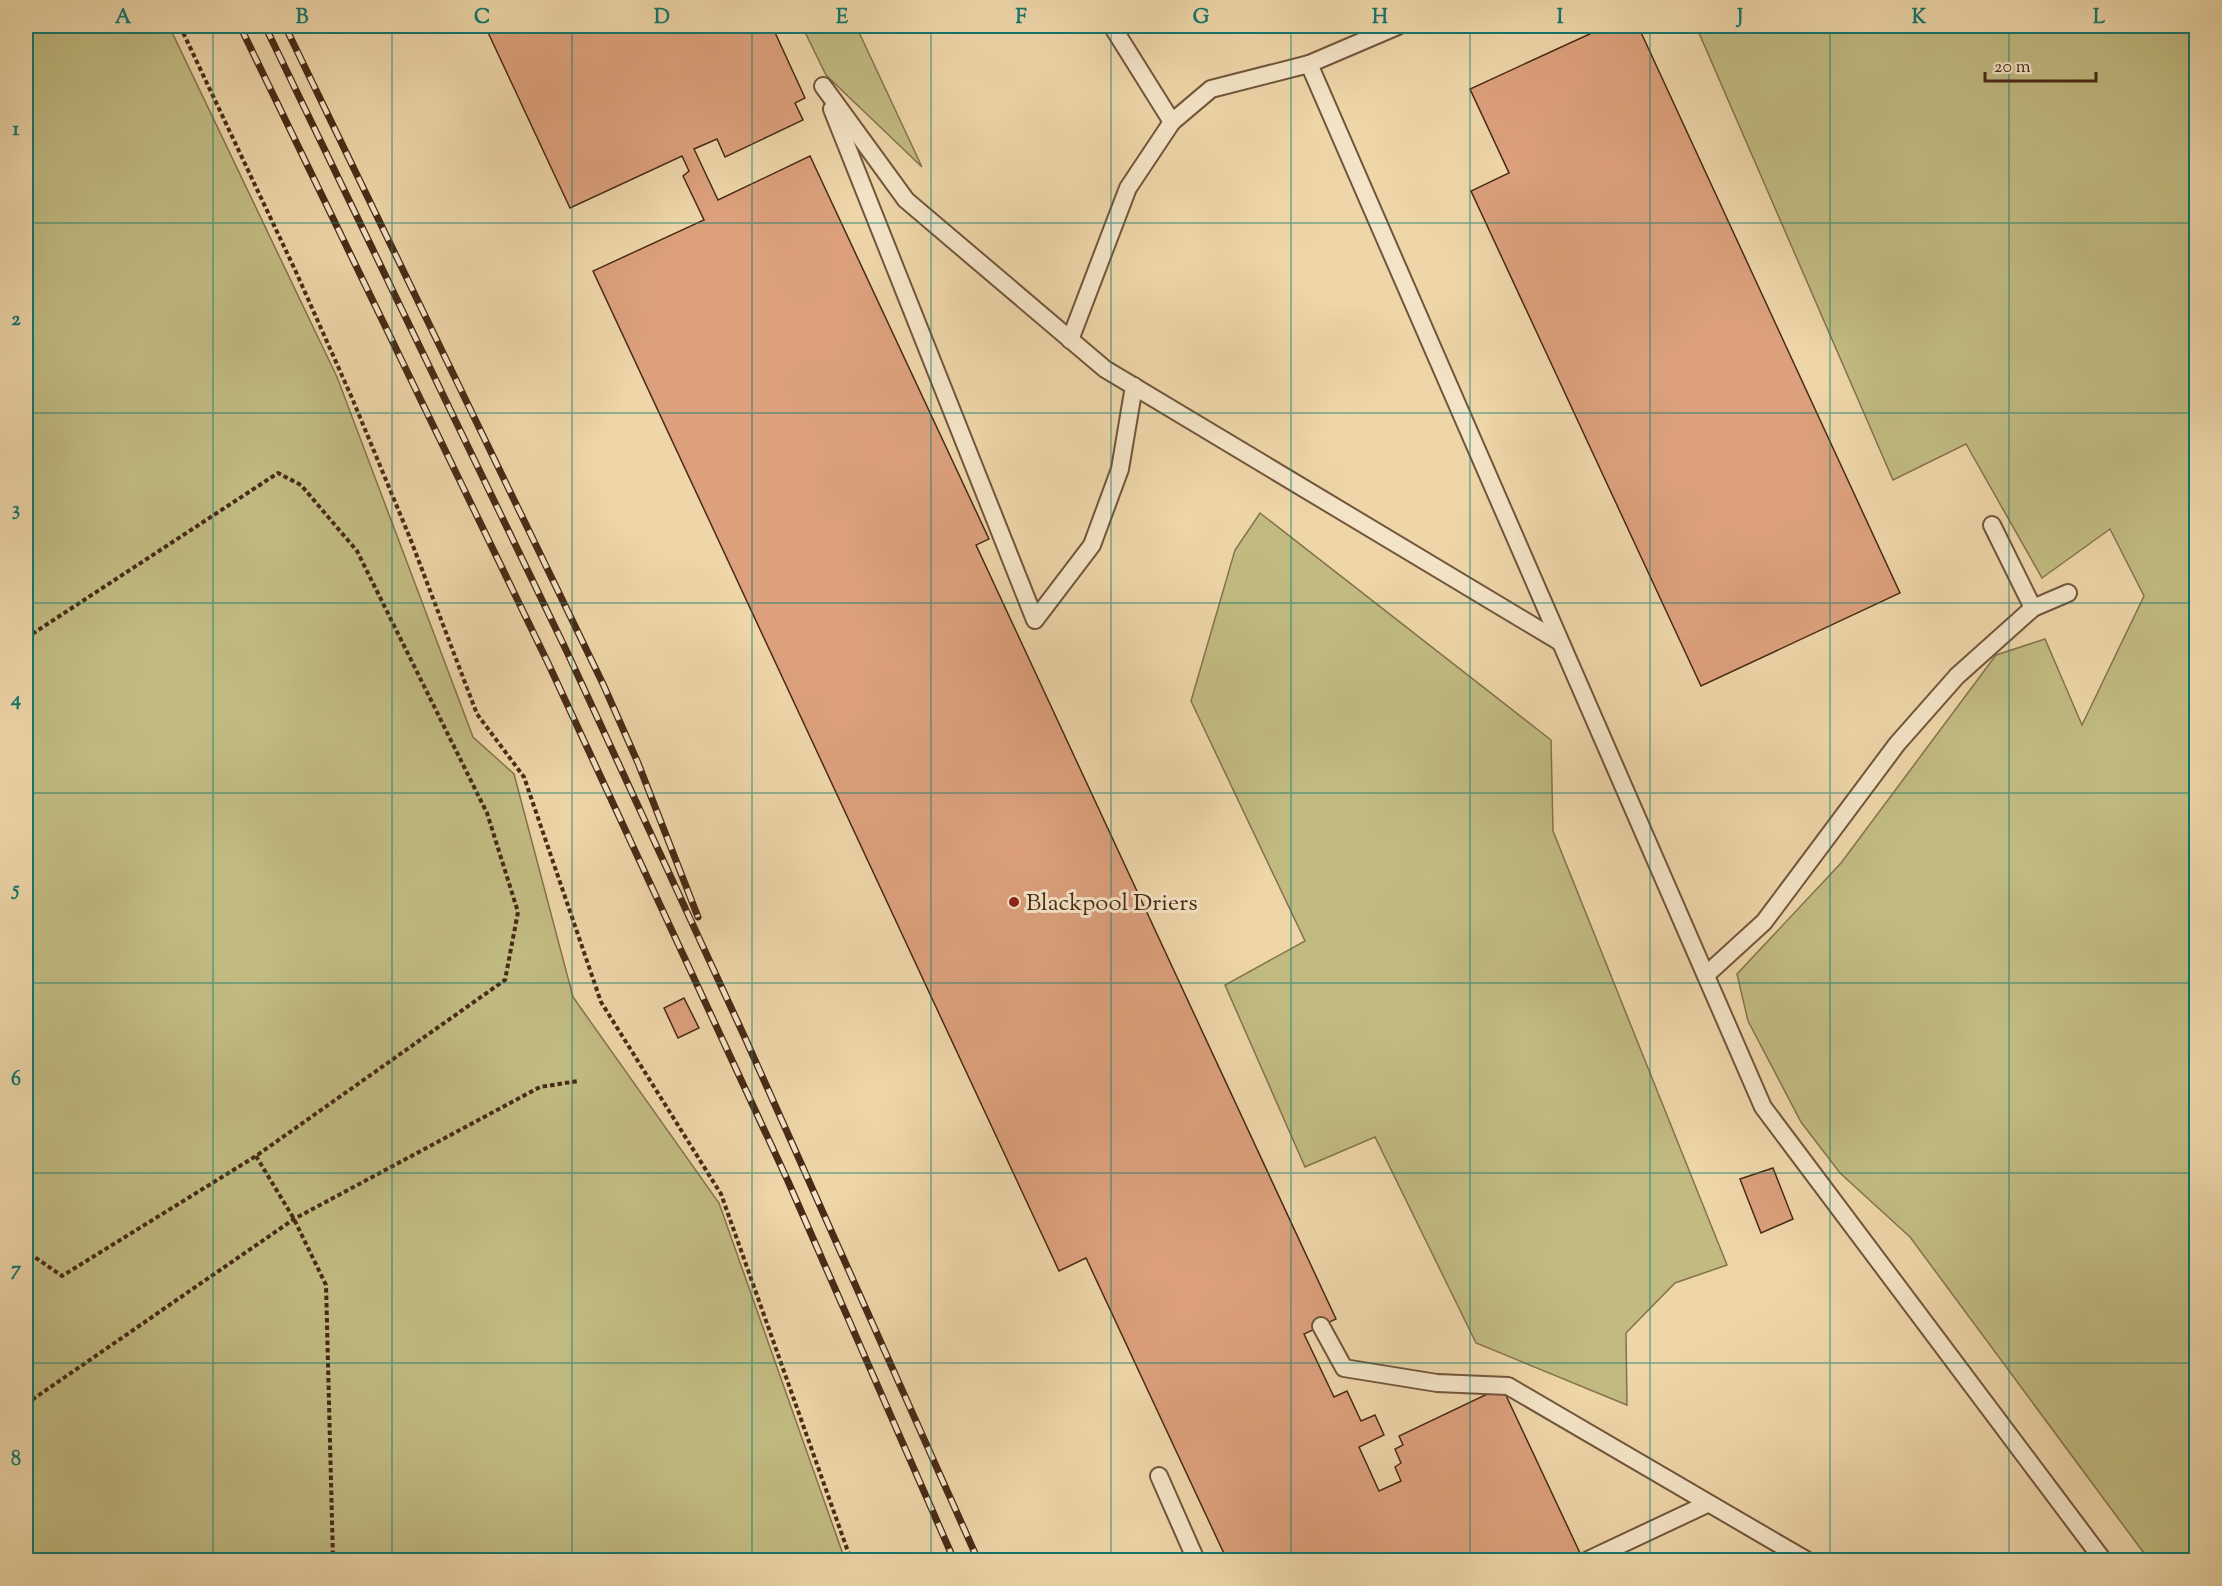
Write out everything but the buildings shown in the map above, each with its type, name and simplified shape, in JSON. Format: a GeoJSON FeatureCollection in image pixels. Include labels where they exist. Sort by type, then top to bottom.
{"type":"FeatureCollection","features":[{"type":"Feature","properties":{"kind":"lane"},"geometry":{"type":"LineString","coordinates":[[1112,26],[1172,122]]}},
{"type":"Feature","properties":{"kind":"lane"},"geometry":{"type":"LineString","coordinates":[[1070,340],[1128,188],[1172,122],[1211,89],[1309,64],[1398,26]]}},
{"type":"Feature","properties":{"kind":"lane"},"geometry":{"type":"LineString","coordinates":[[1309,64],[1763,1107],[2103,1560]]}},
{"type":"Feature","properties":{"kind":"lane"},"geometry":{"type":"LineString","coordinates":[[1134,386],[1120,469],[1092,545],[1035,620],[823,86],[906,201],[1105,369],[1134,386],[1560,642]]}},
{"type":"Feature","properties":{"kind":"lane"},"geometry":{"type":"LineString","coordinates":[[1992,525],[2034,608]]}},
{"type":"Feature","properties":{"kind":"lane"},"geometry":{"type":"LineString","coordinates":[[1706,975],[1764,922],[1897,744],[1957,676],[2034,608],[2068,593]]}},
{"type":"Feature","properties":{"kind":"lane"},"geometry":{"type":"LineString","coordinates":[[1321,1326],[1344,1368],[1437,1383],[1508,1386],[1806,1560]]}},
{"type":"Feature","properties":{"kind":"lane"},"geometry":{"type":"LineString","coordinates":[[1159,1476],[1196,1560]]}},
{"type":"Feature","properties":{"kind":"lane"},"geometry":{"type":"LineString","coordinates":[[1588,1560],[1707,1504]]}},
{"type":"Feature","properties":{"kind":"path"},"geometry":{"type":"LineString","coordinates":[[180,26],[296,272],[352,398],[410,538],[477,714],[524,777],[601,1002],[721,1194],[851,1560]]}},
{"type":"Feature","properties":{"kind":"path"},"geometry":{"type":"LineString","coordinates":[[26,638],[278,473],[301,485],[357,551],[487,813],[518,912],[505,980],[256,1156],[62,1276],[26,1251]]}},
{"type":"Feature","properties":{"kind":"path"},"geometry":{"type":"LineString","coordinates":[[26,1404],[294,1219],[540,1087],[578,1081]]}},
{"type":"Feature","properties":{"kind":"path"},"geometry":{"type":"LineString","coordinates":[[256,1156],[294,1219],[326,1285],[333,1560]]}},
{"type":"Feature","properties":{"kind":"shaded area"},"geometry":{"type":"Polygon","coordinates":[[[26,26],[169,26],[337,377],[473,737],[514,774],[573,997],[719,1203],[845,1560],[26,1560],[26,26]]]}},
{"type":"Feature","properties":{"kind":"shaded area"},"geometry":{"type":"Polygon","coordinates":[[[802,26],[856,26],[922,167],[826,75],[802,26]]]}},
{"type":"Feature","properties":{"kind":"shaded area"},"geometry":{"type":"Polygon","coordinates":[[[1696,26],[2196,26],[2196,1560],[2149,1560],[1910,1237],[1840,1173],[1801,1122],[1748,1021],[1737,974],[1841,863],[1996,655],[2045,639],[2082,725],[2144,596],[2110,529],[2042,578],[1966,444],[1893,480],[1696,26]]]}},
{"type":"Feature","properties":{"kind":"shaded area"},"geometry":{"type":"Polygon","coordinates":[[[1260,513],[1551,740],[1553,831],[1727,1265],[1675,1283],[1626,1333],[1627,1405],[1476,1343],[1375,1137],[1305,1167],[1225,985],[1305,941],[1191,701],[1235,550],[1260,513]]]}},
{"type":"Feature","properties":{"kind":"railway"},"geometry":{"type":"LineString","coordinates":[[240,26],[548,663],[787,1179],[954,1560]]}},
{"type":"Feature","properties":{"kind":"railway"},"geometry":{"type":"LineString","coordinates":[[265,26],[568,654],[746,1040],[978,1560]]}},
{"type":"Feature","properties":{"kind":"railway"},"geometry":{"type":"LineString","coordinates":[[285,26],[603,684],[638,763],[698,917]]}},
{"type":"Feature","properties":{"kind":"place","name":"Blackpool Driers"},"geometry":{"type":"Point","coordinates":[1014,902]}}]}
